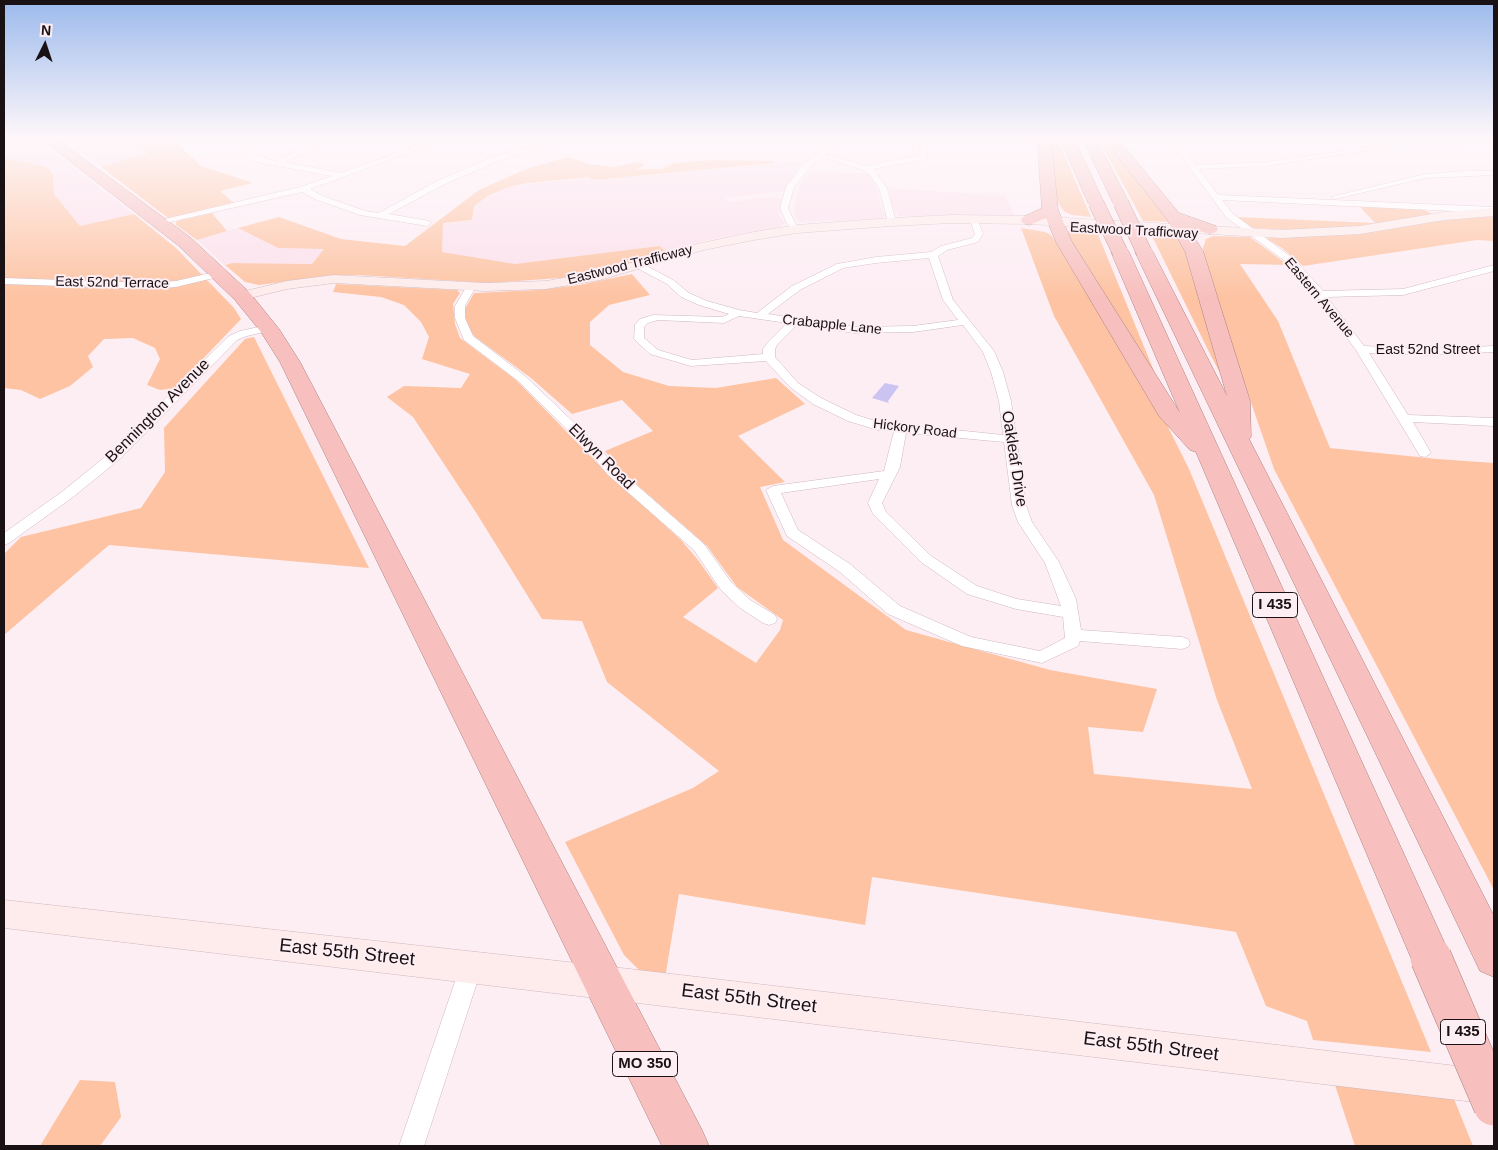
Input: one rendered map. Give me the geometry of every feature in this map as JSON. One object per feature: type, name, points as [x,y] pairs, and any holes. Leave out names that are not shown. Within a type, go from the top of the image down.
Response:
[{"type":"highway","points":[[118,192],[185,242],[242,296],[268,328],[290,362],[604,982]]},
{"type":"highway","points":[[1051,192],[1054,219],[1064,242],[1170,416],[1211,458]]},
{"type":"highway","name":"I 435","points":[[1091,192],[1096,203],[1132,252],[1239,444],[1494,957]]},
{"type":"highway","name":"I 435","points":[[1115,192],[1121,203],[1132,252],[1211,458],[1494,1105]]},
{"type":"highway","points":[[1157,192],[1191,231],[1239,401],[1239,444]]},
{"type":"highway","points":[[1029,220],[1054,219]]},
{"type":"highway","name":"MO 350","points":[[604,982],[686,1146]]},
{"type":"main road","name":"Eastwood Trafficway","points":[[928,220],[975,223],[1054,219],[1191,231],[1250,233],[1343,231],[1444,216],[1494,211]]},
{"type":"main road","name":"Eastwood Trafficway","points":[[242,296],[287,285],[334,280],[471,286],[546,285],[572,282],[640,266],[719,243],[797,229],[928,220],[1029,220]]},
{"type":"main road","name":"East 55th Street","points":[[4,914],[604,982],[1494,1088]]},
{"type":"street","points":[[160,223],[292,192]]},
{"type":"street","points":[[309,192],[341,206],[380,216],[426,223]]},
{"type":"street","points":[[380,216],[423,192]]},
{"type":"street","points":[[789,192],[785,200],[786,216],[790,224],[797,229]]},
{"type":"street","points":[[883,192],[892,222]]},
{"type":"street","name":"Eastern Avenue","points":[[1211,192],[1229,216],[1292,262],[1320,294],[1361,349],[1425,453]]},
{"type":"street","points":[[1329,202],[1336,196],[1355,192]]},
{"type":"street","points":[[1215,197],[1494,211]]},
{"type":"street","points":[[1422,207],[1444,216]]},
{"type":"street","points":[[758,317],[802,285],[840,266],[861,262],[933,255],[944,248],[975,240],[979,234],[975,223]]},
{"type":"street","name":"Oakleaf Drive","points":[[933,255],[948,300],[988,351],[997,372],[1005,401],[1015,485],[1022,514],[1025,522],[1052,562],[1068,599],[1074,635]]},
{"type":"street","points":[[640,266],[670,282],[685,295],[703,303],[738,313]]},
{"type":"street","points":[[1320,294],[1403,292],[1494,268]]},
{"type":"street","name":"East 52nd Terrace","points":[[4,280],[153,286],[176,284],[219,274]]},
{"type":"street","name":"Elwyn Road","points":[[471,286],[460,306],[460,318],[468,338],[522,378],[613,472],[699,547],[726,586],[745,604],[769,619]]},
{"type":"street","points":[[738,313],[724,320],[657,317],[644,321],[639,327],[639,339],[654,352],[691,363],[769,357],[769,349],[773,343],[794,322]]},
{"type":"street","name":"Crabapple Lane","points":[[738,313],[836,328],[874,331],[913,329],[964,322]]},
{"type":"street","name":"Bennington Avenue","points":[[4,540],[68,494],[116,455],[233,338],[244,333],[268,328]]},
{"type":"street","name":"East 52nd Street","points":[[1361,349],[1427,352],[1494,349]]},
{"type":"street","name":"Hickory Road","points":[[769,357],[774,365],[794,385],[817,401],[852,418],[878,426],[1009,439]]},
{"type":"street","points":[[1404,418],[1494,422]]},
{"type":"street","points":[[901,429],[893,467],[878,492],[875,503],[880,514],[926,559],[972,590],[1016,604],[1070,613]]},
{"type":"street","points":[[889,474],[773,490],[792,533],[845,568],[894,610],[968,642],[1042,657],[1072,642],[1074,635],[1182,643]]},
{"type":"street","points":[[4,525],[20,527]]},
{"type":"street","points":[[411,1146],[471,967]]},
{"type":"shaded area","points":[[4,192],[54,192],[80,226],[134,214],[176,248],[234,308],[241,319],[175,388],[160,390],[147,385],[160,359],[155,348],[133,338],[104,339],[88,356],[93,367],[70,386],[40,399],[21,390],[4,388]]},
{"type":"shaded area","points":[[54,192],[105,192],[134,214],[80,226]]},
{"type":"shaded area","points":[[133,192],[221,192],[235,204],[168,218]]},
{"type":"shaded area","points":[[477,192],[498,192],[489,195],[474,206],[472,220],[443,223],[442,252],[515,264],[659,246],[666,251],[628,264],[573,277],[490,283],[358,275],[329,276],[259,285],[245,282],[225,265],[232,263],[312,264],[324,249],[278,248],[238,228],[279,217],[341,239],[405,246]]},
{"type":"shaded area","points":[[498,192],[778,192],[725,198],[728,202],[770,197],[780,198],[782,200],[779,215],[785,223],[779,227],[708,240],[666,251],[659,246],[516,264],[441,252],[443,223],[472,220],[474,206],[489,195]]},
{"type":"shaded area","points":[[798,192],[878,192],[880,204],[886,216],[881,219],[800,222],[795,217],[795,203]]},
{"type":"shaded area","points":[[890,192],[942,192],[1005,196],[1016,218],[898,216],[892,205]]},
{"type":"shaded area","points":[[1055,192],[1080,192],[1091,217],[1072,215],[1065,212],[1060,206]]},
{"type":"shaded area","points":[[1127,192],[1149,192],[1174,222],[1143,221]]},
{"type":"shaded area","points":[[1359,206],[1422,209],[1433,214],[1360,228],[1296,230],[1251,228],[1236,217],[1375,223]]},
{"type":"shaded area","points":[[212,213],[227,231],[197,240],[176,225],[176,222],[180,220]]},
{"type":"shaded area","points":[[1494,215],[1494,241],[1477,240],[1303,266],[1282,248],[1267,239],[1271,237],[1378,231],[1437,221]]},
{"type":"shaded area","points":[[238,228],[278,248],[325,249],[312,264],[232,263],[225,265],[197,240]]},
{"type":"shaded area","points":[[1021,228],[1045,232],[1051,235],[1085,285],[1163,417],[1189,469],[1431,1052],[1313,1040],[1307,1021],[1266,1006],[1236,932],[872,877],[865,925],[679,894],[665,978],[642,973],[624,955],[565,842],[693,788],[719,771],[607,682],[582,621],[542,619],[477,514],[413,417],[387,397],[404,386],[461,388],[470,374],[422,359],[429,337],[421,322],[404,305],[381,297],[333,292],[336,284],[457,290],[460,293],[453,304],[455,324],[460,338],[516,380],[605,471],[681,540],[718,588],[683,617],[756,663],[780,630],[783,620],[737,587],[707,546],[619,469],[605,451],[653,431],[622,400],[572,414],[531,378],[475,337],[466,324],[465,309],[474,293],[538,290],[579,285],[632,274],[650,295],[609,305],[590,322],[590,345],[623,372],[669,386],[716,388],[776,378],[805,404],[738,436],[785,482],[760,487],[783,540],[906,630],[1050,670],[1157,689],[1143,732],[1088,727],[1094,774],[1252,789],[1217,700],[1154,495],[1054,316]]},
{"type":"shaded area","points":[[1061,231],[1097,232],[1161,388]]},
{"type":"shaded area","points":[[1151,234],[1182,236],[1227,386],[1212,358]]},
{"type":"shaded area","points":[[1213,236],[1250,237],[1288,265],[1240,264],[1278,321],[1330,448],[1494,463],[1494,890],[1274,469],[1205,261],[1203,248],[1206,239]]},
{"type":"shaded area","points":[[254,337],[369,568],[109,545],[4,635],[4,554],[21,537],[141,508],[165,472],[164,428],[245,339]]},
{"type":"shaded area","points":[[885,383],[899,386],[888,401],[889,403],[872,398]]},
{"type":"shaded area","points":[[80,1080],[115,1082],[121,1117],[100,1146],[40,1146]]},
{"type":"shaded area","points":[[1334,1082],[1454,1099],[1473,1146],[1355,1146]]}]
